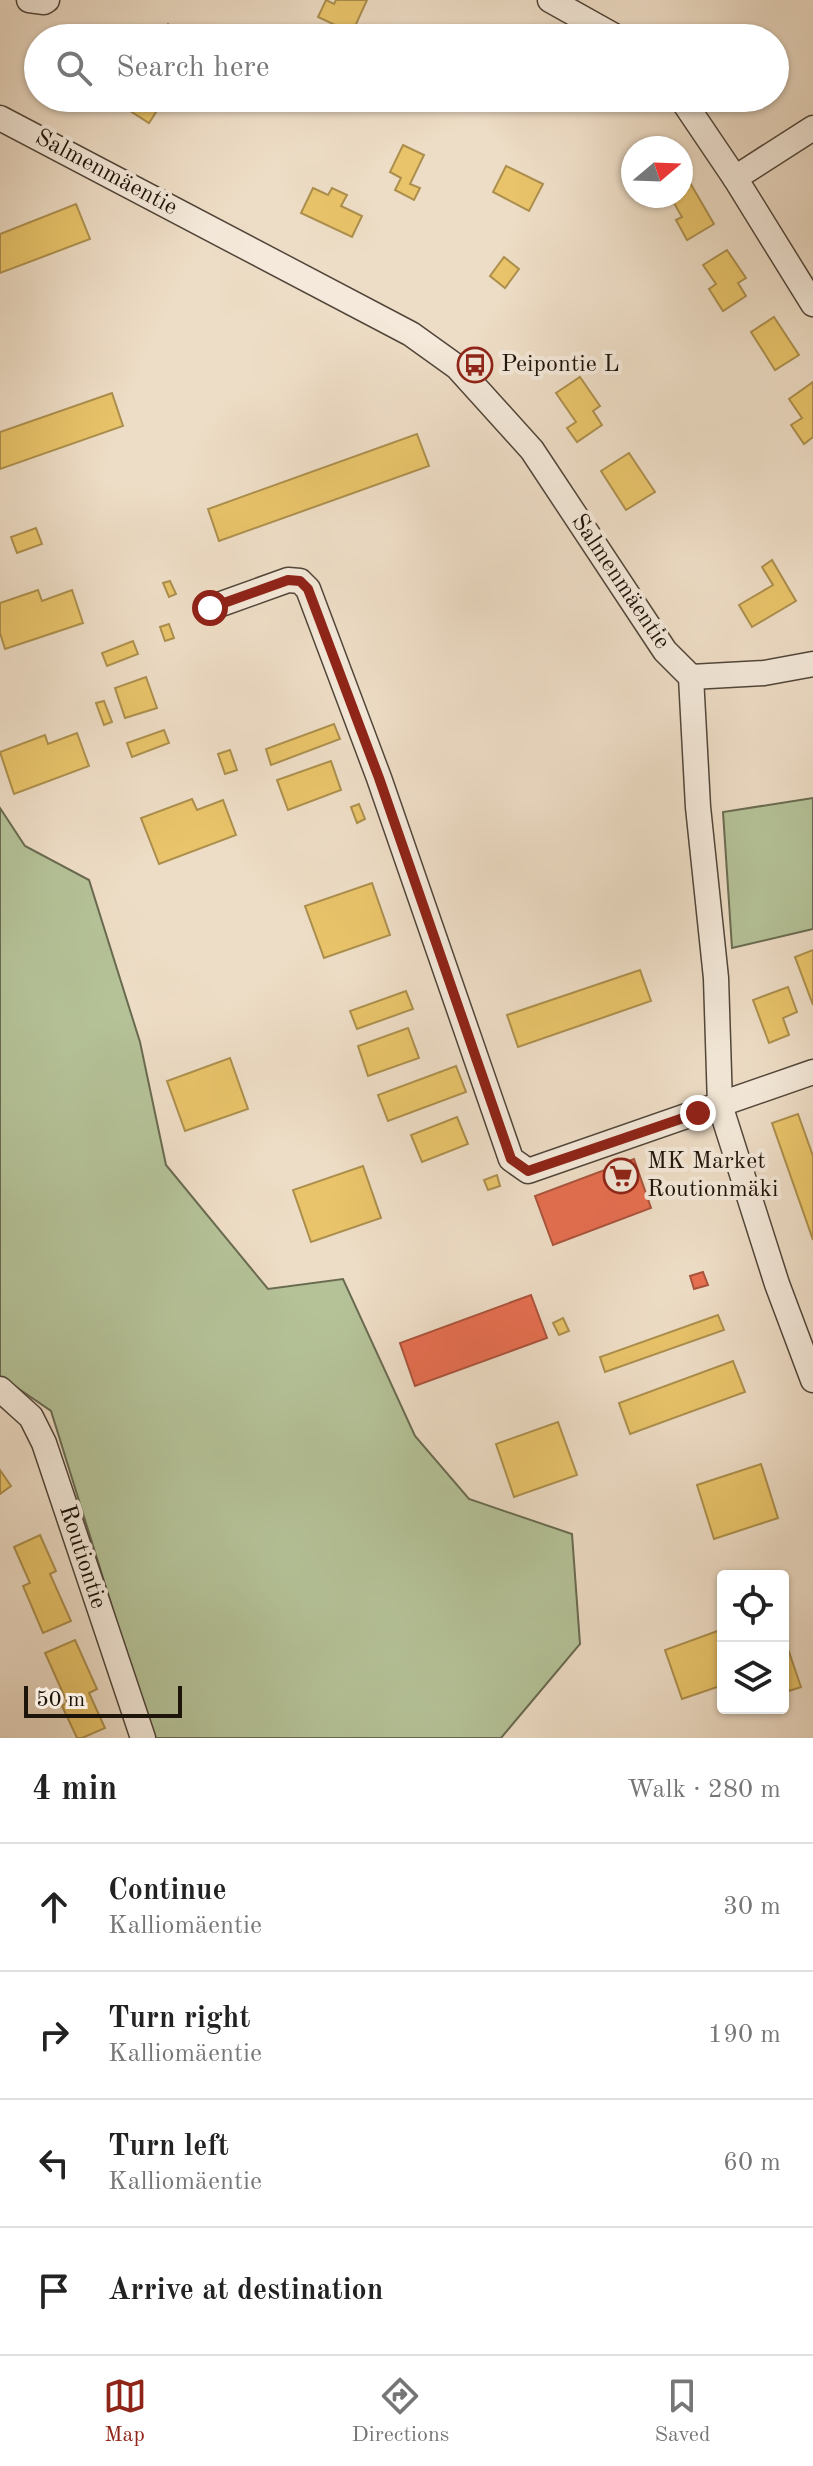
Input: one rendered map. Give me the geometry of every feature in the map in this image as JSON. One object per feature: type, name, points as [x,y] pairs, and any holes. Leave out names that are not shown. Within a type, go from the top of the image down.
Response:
[{"type":"street","points":[[29,0],[47,0]]},
{"type":"street","points":[[550,0],[593,24]]},
{"type":"street","points":[[690,112],[813,304]]},
{"type":"street","name":"Salmenmäentie","points":[[0,118],[411,334],[457,367],[532,450],[665,651],[691,677]]},
{"type":"street","points":[[735,178],[813,128]]},
{"type":"street","points":[[210,608],[288,580],[300,581],[308,589],[379,778],[511,1159],[528,1171],[813,1072]]},
{"type":"street","points":[[813,664],[764,673],[691,677],[698,807],[716,978],[720,1105],[777,1284],[813,1380]]},
{"type":"street","name":"Routiontie","points":[[0,1389],[31,1417],[44,1443],[143,1738]]},
{"type":"green space","points":[[813,798],[813,929],[732,948],[723,812]]},
{"type":"green space","points":[[0,808],[25,846],[89,880],[140,1042],[166,1165],[268,1289],[343,1279],[415,1436],[469,1499],[572,1534],[580,1644],[501,1738],[153,1738],[51,1411],[0,1376]]},
{"type":"building: Homes","points":[[326,0],[334,4],[336,0],[367,0],[356,24],[333,24],[318,17]]},
{"type":"building: Homes","points":[[132,112],[156,112],[149,123]]},
{"type":"building: Homes","points":[[403,145],[424,155],[410,184],[420,188],[414,200],[395,190],[401,178],[390,172]]},
{"type":"building: Homes","points":[[506,166],[543,184],[529,211],[493,192]]},
{"type":"building: Homes","points":[[313,188],[328,195],[332,188],[347,195],[341,206],[362,216],[352,237],[301,213]]},
{"type":"building: Homes","points":[[693,188],[714,224],[687,240],[676,220],[682,217],[677,208],[693,208]]},
{"type":"building: Homes","points":[[76,204],[90,239],[0,273],[0,234]]},
{"type":"building: Homes","points":[[727,250],[746,278],[738,283],[746,296],[723,311],[709,289],[716,284],[703,265]]},
{"type":"building: Homes","points":[[504,257],[519,269],[505,288],[490,276]]},
{"type":"building: Homes","points":[[774,317],[799,355],[775,370],[751,332]]},
{"type":"building: Homes","points":[[580,377],[600,406],[593,411],[602,425],[577,442],[567,428],[576,422],[556,393]]},
{"type":"building: Homes","points":[[813,382],[813,437],[804,444],[791,425],[802,418],[789,399]]},
{"type":"building: Homes","points":[[112,393],[123,426],[0,469],[0,432]]},
{"type":"building: Homes","points":[[417,434],[429,466],[219,541],[208,509]]},
{"type":"building: Homes","points":[[629,453],[655,492],[626,510],[601,471]]},
{"type":"building: Homes","points":[[36,528],[42,544],[17,553],[11,537]]},
{"type":"building: Homes","points":[[772,560],[796,601],[752,627],[739,605],[773,585],[762,567]]},
{"type":"building: Homes","points":[[170,581],[176,594],[169,597],[163,583]]},
{"type":"building: Homes","points":[[38,590],[42,601],[72,590],[83,623],[5,649],[0,633],[0,603]]},
{"type":"building: Homes","points":[[169,624],[174,638],[165,641],[160,627]]},
{"type":"building: Homes","points":[[133,641],[138,654],[107,666],[102,653]]},
{"type":"building: Homes","points":[[146,677],[157,708],[125,718],[115,688]]},
{"type":"building: Homes","points":[[104,701],[112,722],[104,725],[96,703]]},
{"type":"building: Homes","points":[[334,724],[340,739],[271,765],[266,749]]},
{"type":"building: Homes","points":[[164,730],[169,743],[132,757],[127,743]]},
{"type":"building: Homes","points":[[77,733],[89,766],[14,794],[0,752],[45,735],[48,744]]},
{"type":"building: Homes","points":[[230,750],[237,770],[225,774],[218,754]]},
{"type":"building: Homes","points":[[331,761],[341,790],[288,810],[277,780]]},
{"type":"building: Homes","points":[[192,799],[197,810],[223,800],[236,835],[159,864],[141,818]]},
{"type":"building: Homes","points":[[359,804],[365,819],[357,823],[351,807]]},
{"type":"building: Homes","points":[[372,883],[390,935],[324,958],[305,906]]},
{"type":"building: Homes","points":[[813,950],[813,1005],[795,957]]},
{"type":"building: Homes","points":[[640,970],[651,1001],[518,1047],[507,1015]]},
{"type":"building: Homes","points":[[788,987],[797,1012],[783,1018],[789,1035],[769,1043],[753,1000]]},
{"type":"building: Homes","points":[[406,991],[413,1009],[357,1029],[350,1011]]},
{"type":"building: Homes","points":[[408,1028],[419,1058],[368,1076],[358,1046]]},
{"type":"building: Homes","points":[[230,1058],[248,1109],[185,1131],[167,1081]]},
{"type":"building: Homes","points":[[456,1066],[466,1092],[388,1121],[378,1095]]},
{"type":"building: Homes","points":[[798,1114],[813,1156],[813,1240],[772,1123]]},
{"type":"building: Homes","points":[[457,1117],[468,1144],[422,1162],[411,1135]]},
{"type":"building: Homes","points":[[363,1166],[381,1218],[311,1242],[293,1190]]},
{"type":"building: Homes","points":[[497,1175],[500,1186],[488,1190],[484,1180]]},
{"type":"building: Homes","points":[[718,1315],[724,1330],[605,1372],[600,1357]]},
{"type":"building: Homes","points":[[563,1318],[569,1331],[559,1335],[553,1323]]},
{"type":"building: Homes","points":[[733,1361],[745,1392],[630,1434],[619,1403]]},
{"type":"building: Homes","points":[[558,1422],[577,1475],[514,1497],[496,1444]]},
{"type":"building: Homes","points":[[761,1464],[778,1518],[714,1539],[697,1485]]},
{"type":"building: Homes","points":[[0,1470],[11,1486],[0,1494]]},
{"type":"building: Homes","points":[[40,1535],[56,1571],[50,1574],[71,1621],[43,1633],[23,1586],[30,1583],[14,1547]]},
{"type":"building: Homes","points":[[717,1631],[717,1687],[682,1699],[665,1650]]},
{"type":"building: Homes","points":[[75,1640],[97,1689],[89,1693],[105,1728],[82,1738],[77,1738],[62,1706],[67,1702],[45,1653]]},
{"type":"building: Homes","points":[[789,1652],[801,1687],[789,1691]]},
{"type":"building: Shops","points":[[634,1159],[651,1208],[553,1245],[535,1196]]},
{"type":"building: Shops","points":[[703,1272],[708,1285],[694,1289],[690,1276]]},
{"type":"building: Shops","points":[[531,1295],[547,1338],[415,1386],[400,1343]]},
{"type":"place","name":"Peipontie L","points":[[475,365]]},
{"type":"place","name":"MK Market Routionmäki","points":[[621,1176]]},
{"type":"route","points":[[210,608],[288,580],[300,581],[308,589],[379,778],[511,1159],[528,1171],[698,1113]]}]
